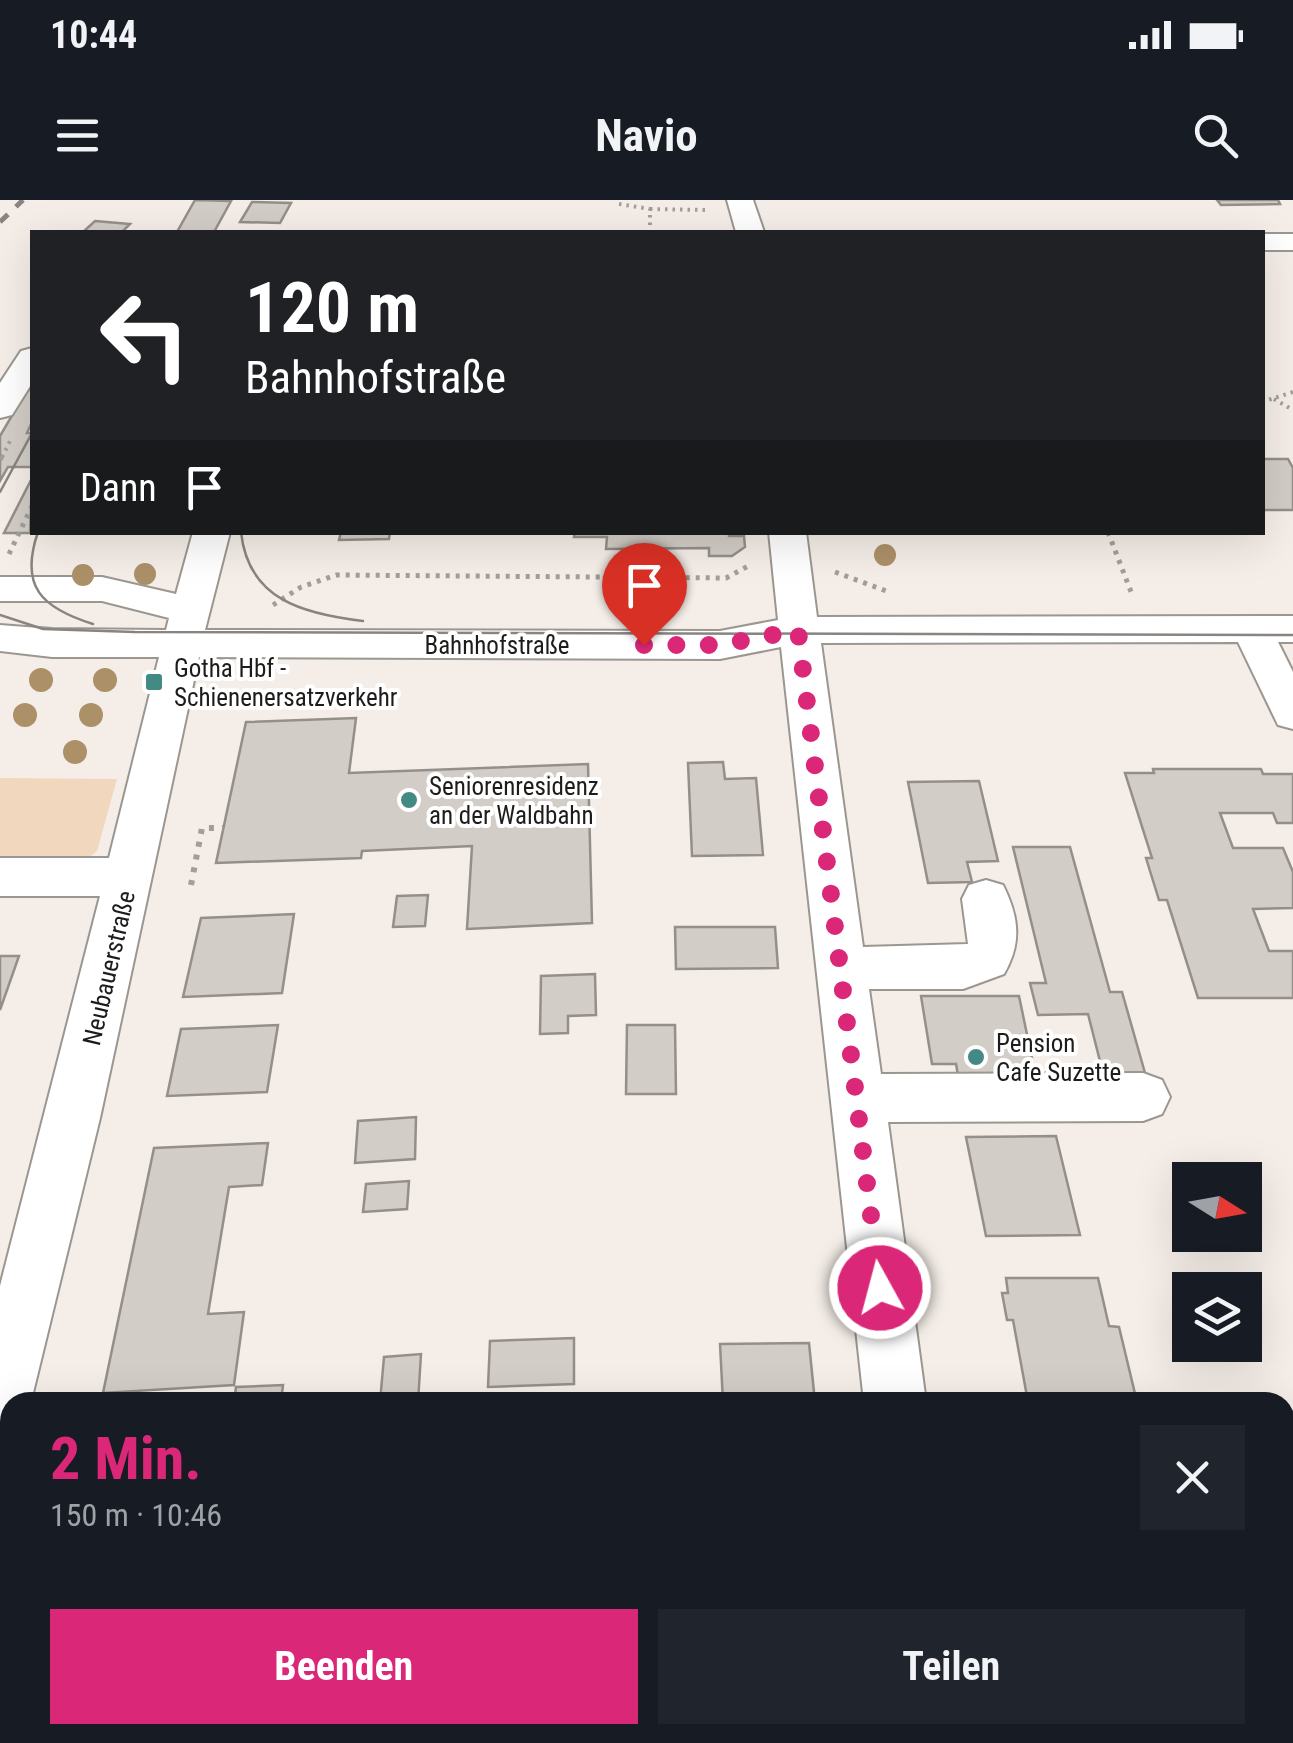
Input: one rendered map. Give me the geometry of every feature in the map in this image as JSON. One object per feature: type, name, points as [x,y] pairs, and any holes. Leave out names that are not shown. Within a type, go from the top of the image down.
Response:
[{"type":"street","points":[[1265,242],[1293,242]]},
{"type":"street","points":[[0,408],[30,361]]},
{"type":"street","name":"Neubauerstraße","points":[[2,1392],[130,878],[182,618],[211,535]]},
{"type":"street","points":[[788,548],[894,1392]]},
{"type":"street","points":[[4,572],[102,590],[182,618]]},
{"type":"street","name":"Bahnhofstraße","points":[[0,638],[52,643],[182,618],[720,645],[798,630],[1293,629]]},
{"type":"street","points":[[1251,629],[1293,714]]},
{"type":"street","points":[[0,877],[130,878]]},
{"type":"street","points":[[839,968],[963,968],[986,959],[994,946],[986,898]]},
{"type":"street","points":[[855,1098],[1143,1097]]},
{"type":"path","points":[[619,204],[744,213]]},
{"type":"path","points":[[650,208],[650,230]]},
{"type":"path","points":[[1265,401],[1293,392]]},
{"type":"path","points":[[1272,398],[1293,410]]},
{"type":"path","points":[[4,572],[30,511]]},
{"type":"path","points":[[1109,535],[1137,608]]},
{"type":"path","points":[[182,618],[265,610],[302,586],[336,575],[726,578],[788,548]]},
{"type":"path","points":[[192,885],[202,828],[223,828]]},
{"type":"shaded area","points":[[0,778],[117,779],[97,851],[82,863],[0,865]]},
{"type":"building","points":[[195,200],[231,201],[215,230],[178,230]]},
{"type":"building","points":[[1217,200],[1278,200],[1280,204],[1221,205]]},
{"type":"building","points":[[252,202],[291,203],[280,223],[240,222]]},
{"type":"building","points":[[95,221],[130,224],[124,230],[85,230]]},
{"type":"building","points":[[30,390],[30,467],[8,467],[0,481],[0,436]]},
{"type":"building","points":[[1265,459],[1288,459],[1293,468],[1293,510],[1265,510]]},
{"type":"building","points":[[30,482],[30,533],[4,533]]},
{"type":"building","points":[[340,535],[390,535],[389,539],[339,540]]},
{"type":"building","points":[[729,535],[744,536],[745,547],[732,556],[709,556],[709,548],[606,549],[607,537],[574,537]]},
{"type":"building","name":"Seniorenresidenz an der Waldbahn","points":[[356,718],[349,773],[588,764],[592,923],[467,929],[472,846],[362,851],[361,858],[216,863],[246,722]]},
{"type":"building","points":[[723,762],[725,779],[756,778],[763,855],[692,856],[688,763]]},
{"type":"building","points":[[1153,769],[1261,769],[1263,774],[1293,774],[1293,823],[1277,823],[1273,813],[1220,813],[1233,848],[1283,848],[1293,872],[1293,908],[1253,909],[1269,951],[1293,951],[1293,998],[1198,998],[1167,900],[1159,900],[1146,858],[1152,858],[1125,773],[1154,773]]},
{"type":"building","points":[[979,781],[998,861],[967,862],[972,882],[928,883],[908,782]]},
{"type":"building","points":[[1013,847],[1070,847],[1110,992],[1122,992],[1145,1073],[1103,1073],[1088,1014],[1038,1015],[1030,983],[1046,983]]},
{"type":"building","points":[[428,895],[425,926],[393,927],[397,896]]},
{"type":"building","points":[[294,914],[282,993],[183,997],[201,918]]},
{"type":"building","points":[[675,927],[775,927],[778,968],[676,969]]},
{"type":"building","points":[[0,956],[19,956],[0,1010]]},
{"type":"building","points":[[595,974],[596,1015],[568,1016],[568,1033],[540,1034],[541,976]]},
{"type":"building","points":[[921,996],[1019,996],[1039,1092],[961,1092],[956,1064],[932,1064]]},
{"type":"building","points":[[278,1025],[267,1092],[167,1096],[181,1029]]},
{"type":"building","points":[[627,1025],[675,1025],[676,1094],[626,1094]]},
{"type":"building","points":[[416,1117],[415,1159],[355,1163],[358,1121]]},
{"type":"building","points":[[1056,1136],[1080,1235],[986,1236],[966,1137]]},
{"type":"building","points":[[268,1143],[262,1185],[229,1187],[208,1314],[244,1312],[234,1385],[103,1392],[154,1148]]},
{"type":"building","points":[[409,1181],[407,1209],[363,1212],[366,1184]]},
{"type":"building","points":[[1006,1278],[1098,1278],[1109,1326],[1119,1327],[1135,1392],[1026,1392],[1013,1320],[1007,1320],[1002,1293],[1008,1293]]},
{"type":"building","points":[[574,1338],[574,1384],[488,1387],[490,1341]]},
{"type":"building","points":[[809,1343],[814,1392],[722,1392],[720,1344]]},
{"type":"building","points":[[421,1354],[419,1392],[381,1392],[384,1357]]},
{"type":"building","points":[[283,1385],[282,1392],[235,1392],[236,1387]]},
{"type":"tram line","points":[[0,492],[30,437]]},
{"type":"tram line","points":[[37,535],[31,567],[39,593],[60,611],[93,624]]},
{"type":"tram line","points":[[242,535],[255,574],[282,599],[320,614],[363,621]]},
{"type":"tram line","points":[[0,615],[43,629],[135,632],[1293,635]]},
{"type":"railway","points":[[0,222],[23,200]]},
{"type":"place","name":"Gotha Hbf - Schienenersatzverkehr","points":[[154,682]]},
{"type":"place","name":"Seniorenresidenz an der Waldbahn","points":[[409,800]]},
{"type":"place","name":"Pension Cafe Suzette","points":[[976,1057]]},
{"type":"route","points":[[644,645],[720,645],[798,630],[880,1288]]}]
